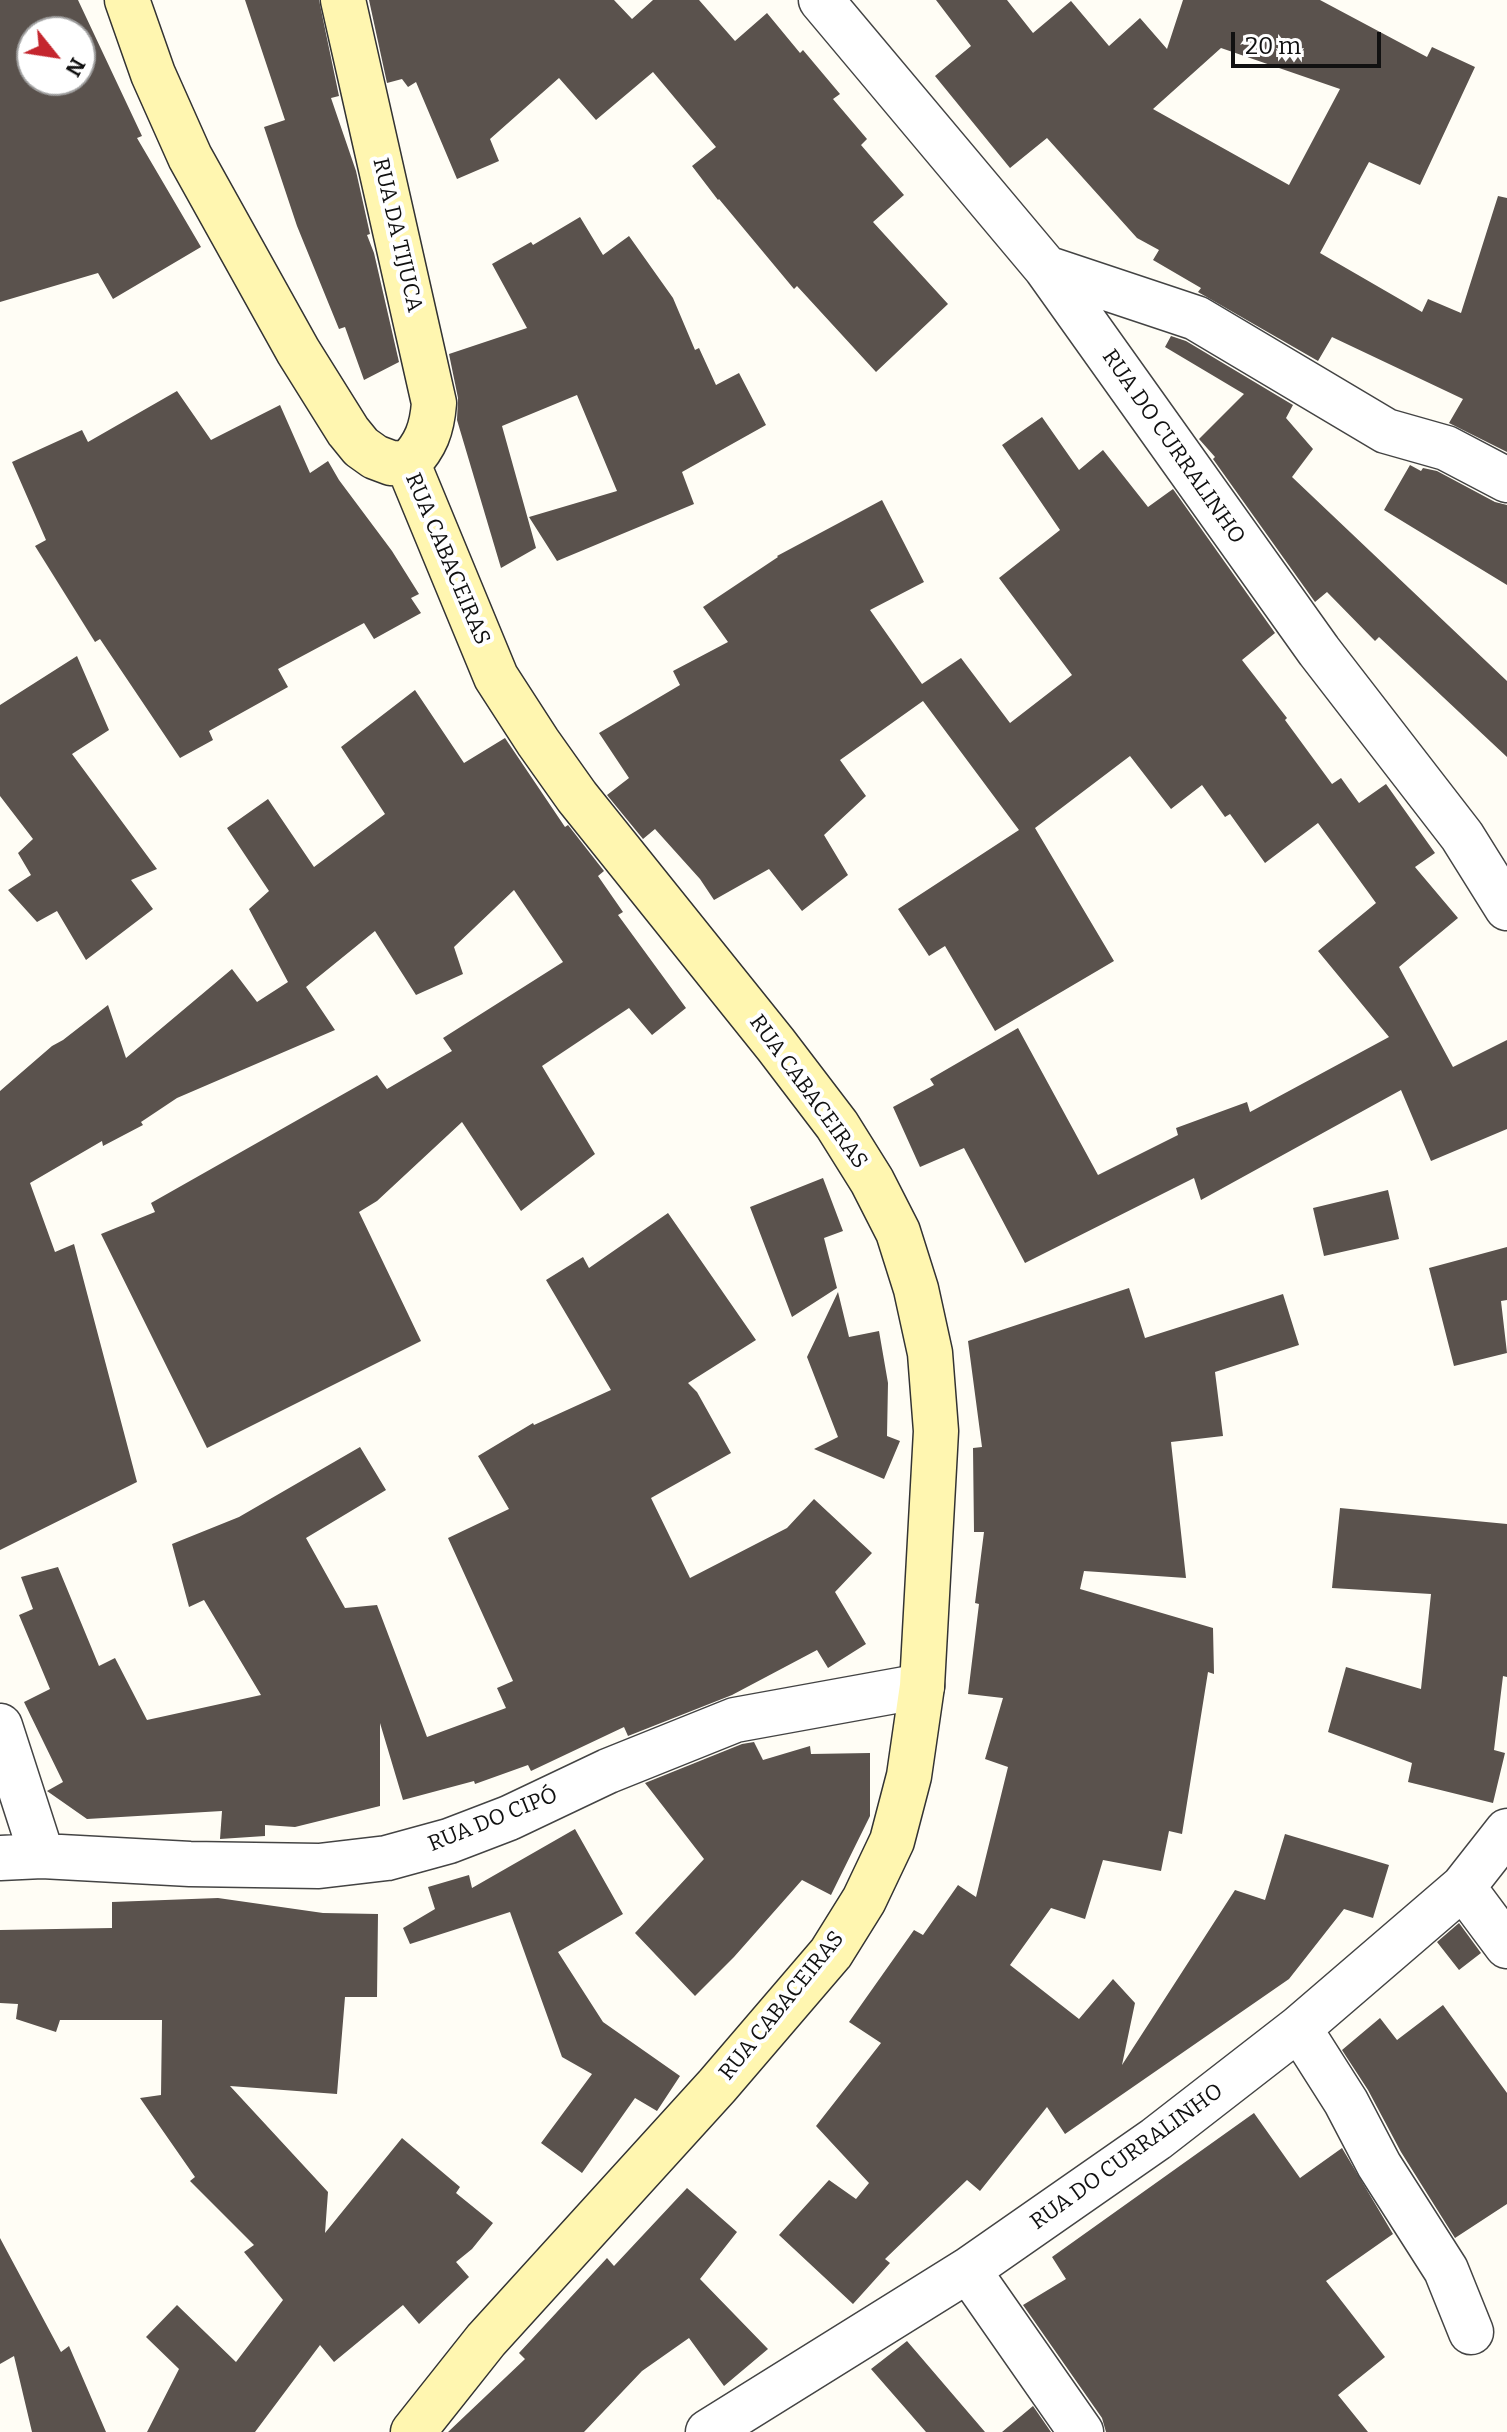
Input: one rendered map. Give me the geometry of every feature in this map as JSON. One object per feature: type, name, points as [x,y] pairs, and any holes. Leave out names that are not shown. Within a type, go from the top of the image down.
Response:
[{"type":"main road","name":"RUA CABACEIRAS","points":[[127,0],[153,74],[190,157],[298,351],[361,447],[391,463],[408,464],[496,677],[577,797],[776,1045],[837,1125],[872,1181],[898,1232],[916,1289],[930,1353],[936,1431],[922,1686],[909,1776],[892,1841],[864,1900],[831,1953],[717,2086],[486,2340],[413,2432]]},
{"type":"main road","name":"RUA DA TIJUCA","points":[[343,0],[434,403],[429,437],[408,464]]},
{"type":"street","name":"RUA DO CURRALINHO","points":[[821,0],[1046,268],[1319,651],[1462,836],[1507,908]]},
{"type":"street","points":[[1046,268],[1196,318],[1386,431],[1446,448],[1507,480]]},
{"type":"street","name":"RUA DO CIPÓ","points":[[21,1857],[319,1866],[387,1858],[449,1841],[509,1818],[608,1771],[735,1720],[922,1686]]},
{"type":"street","points":[[0,1726],[21,1857]]},
{"type":"street","name":"RUA DO CURRALINHO","points":[[708,2432],[968,2270],[1156,2139],[1299,2028],[1463,1887],[1507,1831]]},
{"type":"street","points":[[1463,1887],[1507,1946]]},
{"type":"street","points":[[1299,2028],[1346,2102],[1379,2165],[1446,2270],[1471,2332]]},
{"type":"street","points":[[968,2270],[1081,2432]]},
{"type":"building","points":[[0,0],[78,0],[86,16],[16,16],[16,96],[96,96],[96,38],[142,136],[137,138],[201,247],[113,299],[98,273],[0,302]]},
{"type":"building","points":[[245,0],[319,0],[339,96],[331,98],[356,171],[370,234],[367,235],[399,362],[364,380],[345,327],[339,329],[297,226],[264,127],[285,120]]},
{"type":"building","points":[[369,0],[614,0],[632,19],[653,0],[699,0],[735,41],[767,13],[840,94],[833,99],[867,139],[861,145],[904,195],[873,222],[948,304],[876,372],[797,286],[794,289],[692,166],[716,147],[653,72],[596,120],[559,78],[490,139],[499,161],[457,179],[416,82],[408,87],[402,79],[387,83]]},
{"type":"building","points":[[936,0],[1007,0],[1033,33],[1071,1],[1109,46],[1140,18],[1167,49],[1183,0],[1320,0],[1427,57],[1432,47],[1475,67],[1420,185],[1369,162],[1320,253],[1422,312],[1428,299],[1461,313],[1498,196],[1507,198],[1507,452],[1449,423],[1463,399],[1332,337],[1318,361],[1198,292],[1201,288],[1153,260],[1159,250],[1137,238],[1047,138],[1010,168],[935,76],[971,46]],"holes":[[[1221,48],[1340,89],[1289,185],[1153,109]]]},
{"type":"building","points":[[580,217],[603,255],[629,236],[673,298],[695,350],[699,348],[716,385],[739,373],[766,425],[682,472],[694,504],[557,561],[529,517],[617,491],[577,395],[502,426],[536,548],[501,568],[457,420],[458,398],[449,354],[527,328],[492,264],[531,242],[533,245]]},
{"type":"building","points":[[1171,336],[1186,341],[1293,405],[1286,418],[1313,449],[1292,477],[1507,681],[1507,757],[1379,637],[1375,641],[1327,592],[1315,602],[1213,459],[1215,457],[1199,439],[1244,394],[1165,347]]},
{"type":"building","points":[[177,391],[211,440],[280,405],[310,473],[328,461],[419,594],[411,598],[421,613],[374,639],[364,623],[278,669],[288,687],[209,731],[213,740],[180,758],[100,639],[95,642],[35,546],[46,540],[12,462],[82,430],[88,442]]},
{"type":"building","points":[[1042,417],[1079,470],[1103,450],[1148,507],[1173,489],[1275,633],[1242,660],[1287,718],[1285,720],[1332,784],[1341,778],[1359,803],[1386,784],[1435,853],[1415,867],[1458,918],[1399,967],[1453,1067],[1507,1040],[1507,1129],[1431,1161],[1401,1090],[1201,1200],[1194,1178],[1025,1263],[964,1148],[920,1167],[893,1107],[934,1085],[930,1079],[1018,1028],[1098,1175],[1178,1135],[1176,1128],[1247,1102],[1250,1112],[1389,1037],[1318,951],[1376,903],[1318,823],[1265,863],[1230,814],[1225,817],[1202,785],[1171,809],[1130,756],[1035,828],[1114,961],[995,1031],[945,946],[929,956],[898,909],[1019,830],[923,701],[840,760],[866,796],[824,835],[848,875],[802,911],[769,869],[714,900],[700,879],[655,829],[643,839],[607,795],[629,778],[599,733],[680,685],[673,671],[728,642],[703,607],[777,556],[882,500],[924,582],[870,610],[922,684],[961,658],[1010,723],[1072,675],[999,578],[1060,530],[1002,445]]},
{"type":"building","points":[[1410,465],[1421,471],[1423,468],[1437,471],[1495,502],[1507,505],[1507,585],[1384,510]]},
{"type":"building","points":[[77,656],[109,730],[72,754],[157,869],[131,880],[153,909],[86,960],[57,911],[37,922],[8,890],[31,875],[18,853],[33,839],[0,796],[0,705]]},
{"type":"building","points":[[415,690],[464,763],[505,738],[565,827],[568,825],[604,871],[598,876],[623,912],[618,915],[686,1008],[652,1035],[629,1008],[542,1066],[595,1154],[521,1211],[462,1122],[377,1201],[359,1212],[421,1341],[207,1448],[101,1234],[155,1212],[151,1203],[377,1075],[387,1089],[452,1051],[443,1038],[563,962],[514,890],[454,947],[463,974],[416,995],[375,931],[306,987],[335,1030],[177,1098],[141,1122],[143,1125],[103,1146],[102,1141],[30,1183],[55,1252],[74,1244],[137,1482],[0,1550],[0,1091],[52,1046],[108,1005],[126,1058],[232,969],[257,1002],[288,982],[249,909],[269,891],[227,828],[268,799],[314,867],[385,814],[341,747]]},
{"type":"building","points":[[823,1178],[843,1231],[824,1238],[837,1288],[792,1317],[750,1207]]},
{"type":"building","points":[[1388,1190],[1399,1239],[1324,1256],[1313,1208]]},
{"type":"building","points":[[668,1213],[756,1340],[688,1383],[697,1392],[731,1453],[651,1498],[690,1578],[787,1528],[814,1499],[872,1553],[835,1592],[866,1644],[828,1668],[817,1650],[732,1695],[628,1736],[624,1727],[531,1771],[528,1765],[475,1784],[474,1781],[403,1800],[380,1723],[380,1806],[295,1827],[265,1825],[265,1836],[220,1839],[222,1811],[87,1819],[47,1791],[63,1782],[24,1702],[50,1689],[19,1615],[33,1609],[21,1577],[58,1567],[99,1666],[115,1658],[147,1720],[261,1695],[204,1600],[189,1607],[172,1544],[239,1517],[360,1447],[386,1490],[306,1538],[345,1608],[377,1605],[427,1737],[506,1708],[497,1688],[513,1681],[448,1538],[509,1509],[478,1456],[533,1423],[611,1390],[546,1280],[583,1257],[589,1268]]},
{"type":"building","points":[[1507,1247],[1507,1300],[1501,1301],[1507,1353],[1454,1366],[1429,1268]]},
{"type":"building","points":[[1129,1288],[1145,1338],[1283,1294],[1299,1345],[1215,1372],[1223,1436],[1171,1442],[1186,1578],[1084,1571],[1080,1589],[1213,1628],[1214,1674],[1208,1672],[1182,1834],[1169,1831],[1161,1871],[1103,1860],[1085,1919],[1051,1908],[1010,1965],[1079,2019],[1113,1979],[1135,2003],[1122,2065],[1235,1890],[1265,1900],[1285,1834],[1389,1865],[1373,1918],[1344,1909],[1289,1979],[1065,2134],[1047,2107],[980,2191],[967,2180],[885,2259],[890,2263],[853,2304],[779,2235],[829,2180],[856,2199],[869,2183],[816,2126],[881,2043],[849,2022],[914,1930],[923,1935],[958,1885],[976,1897],[1008,1767],[985,1759],[1003,1698],[968,1694],[984,1532],[974,1532],[973,1448],[982,1447],[968,1341]]},
{"type":"building","points":[[838,1292],[849,1337],[879,1331],[888,1383],[887,1436],[900,1441],[884,1479],[814,1449],[838,1437],[807,1357]]},
{"type":"building","points":[[1340,1508],[1507,1524],[1507,1677],[1503,1676],[1494,1750],[1505,1753],[1493,1803],[1408,1782],[1412,1763],[1328,1732],[1346,1667],[1421,1689],[1431,1594],[1332,1588]]},
{"type":"building","points":[[754,1742],[763,1760],[810,1746],[811,1754],[870,1753],[870,1816],[831,1895],[802,1880],[695,1996],[635,1933],[704,1859],[645,1783]]},
{"type":"building","points":[[575,1829],[623,1914],[558,1952],[603,2022],[680,2076],[657,2111],[635,2098],[582,2173],[541,2143],[592,2074],[562,2057],[510,1912],[410,1944],[403,1928],[435,1909],[428,1887],[469,1875],[472,1888]]},
{"type":"building","points":[[218,1898],[323,1913],[378,1914],[377,1997],[345,1997],[337,2094],[230,2086],[328,2192],[325,2233],[402,2138],[460,2187],[456,2193],[493,2223],[472,2249],[456,2262],[469,2277],[419,2324],[403,2305],[334,2362],[320,2345],[255,2432],[147,2432],[179,2369],[146,2337],[177,2305],[236,2362],[283,2300],[244,2252],[254,2245],[190,2181],[195,2177],[140,2098],[161,2095],[162,2020],[60,2020],[56,2032],[16,2019],[18,2004],[0,2003],[0,1930],[112,1928],[112,1902]]},
{"type":"building","points":[[1459,1923],[1481,1953],[1459,1970],[1437,1942]]},
{"type":"building","points":[[1443,2005],[1507,2093],[1507,2204],[1455,2238],[1342,2050],[1380,2018],[1397,2040]]},
{"type":"building","points":[[1254,2113],[1300,2178],[1342,2148],[1393,2234],[1326,2281],[1385,2357],[1338,2395],[1368,2432],[1106,2432],[1102,2418],[1023,2305],[1066,2279],[1052,2257]]},
{"type":"building","points":[[687,2188],[737,2232],[700,2279],[768,2349],[724,2386],[689,2338],[642,2371],[584,2432],[448,2432],[525,2359],[519,2353],[607,2258],[614,2266]]},
{"type":"building","points":[[0,2238],[61,2352],[69,2346],[106,2432],[32,2432],[14,2356],[0,2364]]},
{"type":"building","points":[[907,2341],[985,2432],[926,2432],[871,2369]]},
{"type":"building","points":[[1033,2406],[1051,2432],[1002,2432]]}]
